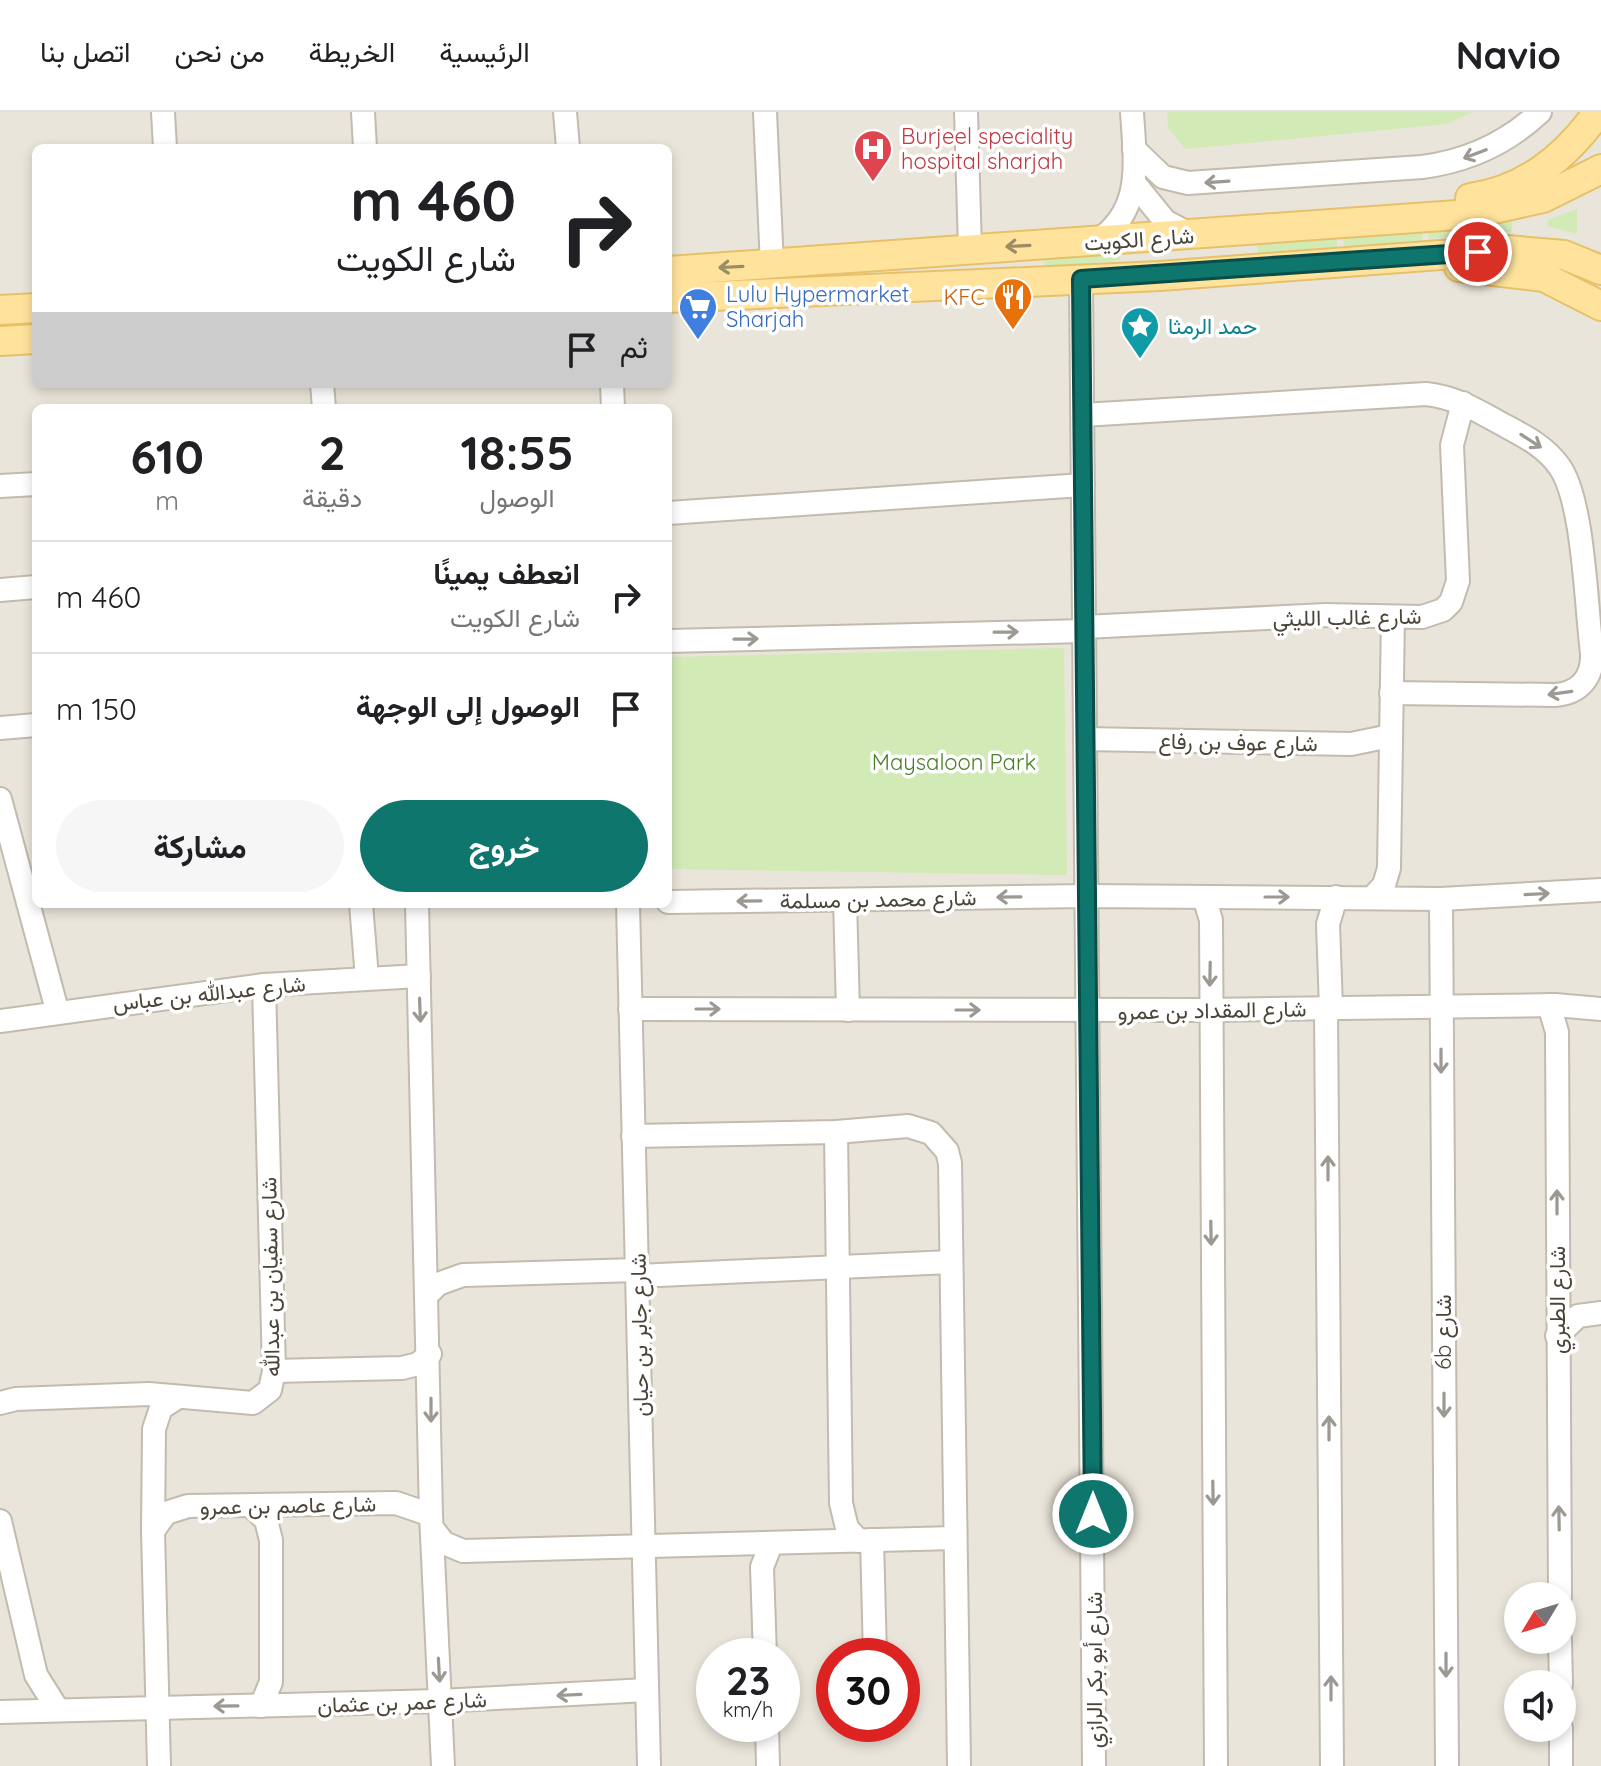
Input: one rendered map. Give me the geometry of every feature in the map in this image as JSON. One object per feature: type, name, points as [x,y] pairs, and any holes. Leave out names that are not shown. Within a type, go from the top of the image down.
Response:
[{"type":"main road","points":[[1413,219],[1432,208],[1496,193],[1527,179],[1571,146],[1598,112]]},
{"type":"main road","name":"شارع الكويت","points":[[672,271],[1413,219],[1521,206],[1564,190],[1601,169]]},
{"type":"main road","points":[[1160,276],[1184,263],[1225,254],[1232,244],[1230,233]]},
{"type":"main road","name":"شارع الكويت","points":[[672,298],[1160,276],[1526,249],[1564,255],[1601,270]]},
{"type":"main road","points":[[1419,256],[1460,267],[1544,277],[1601,306]]},
{"type":"main road","points":[[0,310],[32,308]]},
{"type":"main road","points":[[0,341],[32,339]]},
{"type":"street","points":[[163,112],[165,144]]},
{"type":"street","points":[[363,112],[365,144]]},
{"type":"street","points":[[565,112],[568,144]]},
{"type":"street","points":[[765,112],[772,265]]},
{"type":"street","points":[[966,112],[970,249]]},
{"type":"street","points":[[1096,242],[1118,224],[1132,199],[1135,184],[1132,112]]},
{"type":"street","points":[[1134,149],[1163,177],[1188,183],[1422,167],[1458,161],[1486,150],[1540,112]]},
{"type":"street","points":[[1135,184],[1165,221],[1193,236]]},
{"type":"street","name":"شارع أبو بكر الرازي","points":[[1081,279],[1090,1011],[1094,1766]]},
{"type":"street","points":[[1083,415],[1426,394],[1463,403],[1537,443],[1560,468],[1568,483],[1593,664],[1584,683],[1566,694],[1391,693]]},
{"type":"street","name":"شارع غالب الليثي","points":[[672,641],[1084,629],[1325,615],[1433,616],[1451,602],[1456,593],[1452,445],[1463,403]]},
{"type":"street","points":[[0,486],[32,484]]},
{"type":"street","points":[[672,513],[1083,485]]},
{"type":"street","points":[[0,590],[32,587]]},
{"type":"street","points":[[1372,898],[1384,885],[1389,868],[1393,617]]},
{"type":"street","points":[[0,728],[32,725]]},
{"type":"street","name":"شارع عوف بن رفاع","points":[[1085,739],[1351,744],[1390,736]]},
{"type":"street","points":[[0,799],[57,1010]]},
{"type":"street","points":[[13,851],[32,862]]},
{"type":"street","name":"شارع محمد بن مسلمة","points":[[672,902],[1087,896],[1441,899],[1601,890]]},
{"type":"street","points":[[1204,897],[1211,920],[1209,1010],[1216,1766]]},
{"type":"street","points":[[1332,1766],[1328,924],[1336,897]]},
{"type":"street","name":"6b شارع","points":[[1441,899],[1444,976],[1441,1005],[1447,1766]]},
{"type":"street","points":[[845,900],[848,1010]]},
{"type":"street","points":[[361,908],[367,978]]},
{"type":"street","points":[[417,908],[429,1293],[431,1521],[443,1766]]},
{"type":"street","name":"شارع جابر بن حيان","points":[[628,908],[649,1766]]},
{"type":"street","name":"شارع عبدالله بن عباس","points":[[0,1021],[57,1010],[264,985],[419,976]]},
{"type":"street","name":"شارع سفيان بن عبدالله","points":[[0,1403],[121,1395],[253,1403],[270,1390],[274,1371],[264,985]]},
{"type":"street","name":"شارع المقداد بن عمرو","points":[[630,1009],[1090,1011],[1441,1005],[1549,1005],[1601,1009]]},
{"type":"street","name":"شارع الطبري","points":[[1549,1005],[1557,1032],[1560,1582]]},
{"type":"street","points":[[633,1136],[836,1132],[908,1126],[931,1133],[940,1141],[950,1163],[959,1766]]},
{"type":"street","points":[[836,1132],[841,1503],[847,1528],[865,1541],[873,1638]]},
{"type":"street","points":[[429,1293],[438,1284],[463,1275],[637,1273],[951,1262]]},
{"type":"street","points":[[1557,1336],[1578,1316],[1601,1313]]},
{"type":"street","points":[[274,1371],[402,1368],[418,1364],[430,1354]]},
{"type":"street","points":[[159,1766],[153,1531],[155,1418],[168,1401],[178,1397]]},
{"type":"street","name":"شارع عاصم بن عمرو","points":[[153,1531],[158,1521],[176,1508],[396,1503],[431,1521],[444,1543],[463,1551],[955,1538]]},
{"type":"street","points":[[251,1506],[266,1520],[271,1540],[272,1672],[269,1690],[261,1706]]},
{"type":"street","points":[[0,1521],[36,1675],[58,1710]]},
{"type":"street","points":[[764,1638],[762,1567],[771,1544]]},
{"type":"street","name":"شارع عمر بن عثمان","points":[[0,1712],[440,1701],[647,1690]]},
{"type":"street","points":[[767,1742],[768,1766]]},
{"type":"street","points":[[1561,1742],[1561,1766]]},
{"type":"shaded area","points":[[0,112],[1601,112],[1601,1766],[0,1766]]},
{"type":"green space","points":[[1167,112],[1473,112],[1447,124],[1185,149],[1168,128]]},
{"type":"green space","points":[[1577,209],[1577,234],[1547,226],[1548,220]]},
{"type":"green space","points":[[1512,221],[1512,231],[1429,239],[1428,228]]},
{"type":"green space","points":[[1422,230],[1423,240],[1344,247],[1343,236]]},
{"type":"green space","points":[[1337,237],[1337,247],[1258,253],[1257,243]]},
{"type":"green space","points":[[1120,252],[1120,260],[1045,267],[1044,256]]},
{"type":"green space","name":"Maysaloon Park","points":[[1064,648],[1067,875],[672,869],[672,657]]},
{"type":"place","name":"Burjeel speciality hospital sharjah","points":[[873,183]]},
{"type":"place","name":"KFC","points":[[1013,331]]},
{"type":"place","name":"Lulu Hypermarket Sharjah","points":[[698,341]]},
{"type":"place","name":"حمد الرمثا","points":[[1140,360]]},
{"type":"route","points":[[1093,1514],[1081,279],[1478,252]]}]
